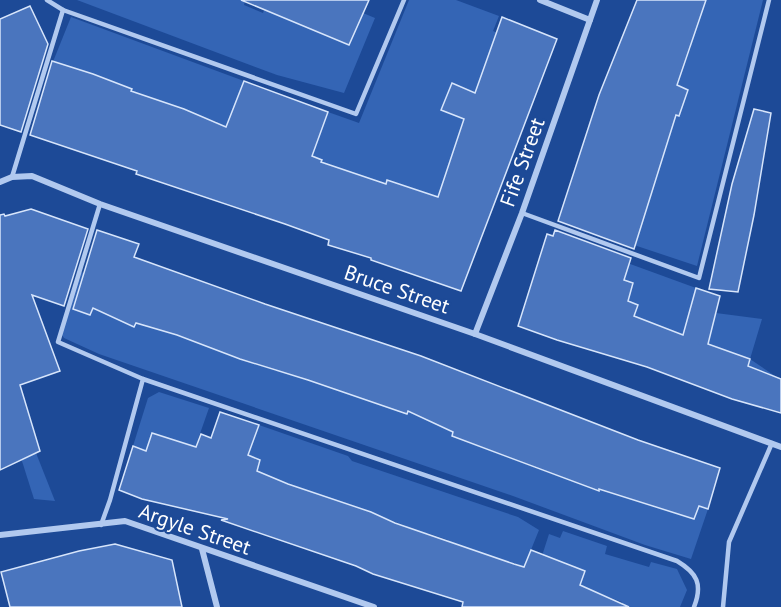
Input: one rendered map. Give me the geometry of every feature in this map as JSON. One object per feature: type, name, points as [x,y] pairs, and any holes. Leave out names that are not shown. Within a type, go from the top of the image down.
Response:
[{"type":"street","points":[[540,0],[590,20]]},
{"type":"street","name":"Fife Street","points":[[475,334],[522,213],[597,0]]},
{"type":"street","name":"Bruce Street","points":[[0,182],[12,177],[32,176],[100,204],[475,334],[781,447]]},
{"type":"street","name":"Argyle Street","points":[[0,535],[125,521],[374,607]]},
{"type":"street","points":[[202,549],[217,607]]},
{"type":"lane","points":[[47,0],[63,10],[356,114],[404,0]]},
{"type":"lane","points":[[522,213],[699,278],[769,0]]},
{"type":"lane","points":[[12,177],[63,10]]},
{"type":"lane","points":[[100,204],[57,342],[143,379],[677,561],[689,568],[698,581],[698,596],[694,607]]},
{"type":"lane","points":[[102,525],[143,379]]},
{"type":"lane","points":[[723,607],[729,542],[772,443]]},
{"type":"shaded area","points":[[77,0],[245,0],[244,5],[263,13],[268,0],[293,0],[286,19],[306,27],[316,0],[329,36],[349,45],[363,13],[375,18],[344,93],[277,75]]},
{"type":"shaded area","points":[[409,0],[456,0],[499,16],[493,31],[517,41],[496,101],[452,83],[441,110],[486,127],[455,146],[451,158],[460,252],[410,188],[387,180],[373,222],[353,173],[341,169],[328,203],[316,179],[322,160],[312,156],[328,112],[359,123]]},
{"type":"shaded area","points":[[706,0],[763,0],[697,266],[601,234],[651,195],[658,173],[625,161],[644,104],[679,116],[688,90],[657,78],[662,63],[682,70],[691,47],[672,39],[696,24]]},
{"type":"shaded area","points":[[71,17],[244,81],[219,145],[211,142],[217,122],[194,114],[44,84]]},
{"type":"shaded area","points":[[611,257],[696,288],[691,306],[716,313],[762,319],[750,359],[634,317],[638,305],[628,301],[633,284],[614,277]]},
{"type":"shaded area","points":[[80,272],[88,274],[78,311],[90,315],[94,303],[134,327],[138,318],[177,335],[276,371],[281,358],[406,414],[411,401],[433,408],[429,421],[437,424],[456,418],[452,436],[555,475],[561,458],[589,468],[585,486],[598,491],[604,474],[676,510],[681,515],[694,519],[699,506],[708,509],[691,559],[645,545],[513,496],[99,354],[64,338],[60,332]]},
{"type":"shaded area","points":[[750,359],[778,378],[768,409],[737,401]]},
{"type":"shaded area","points":[[159,392],[209,408],[189,465],[165,437],[152,433],[146,451],[133,446],[148,398]]},
{"type":"shaded area","points":[[259,425],[348,456],[352,461],[518,517],[539,530],[524,567],[514,563],[509,577],[481,553],[469,548],[444,554],[448,540],[427,533],[423,548],[406,526],[385,518],[380,532],[317,508],[321,495],[298,487],[293,499],[283,496],[287,483],[264,476],[252,488],[260,460],[248,455]]},
{"type":"shaded area","points":[[36,453],[55,501],[34,499],[21,458]]},
{"type":"shaded area","points":[[563,531],[607,546],[605,554],[649,567],[651,562],[677,569],[687,590],[680,607],[621,607],[622,602],[600,594],[532,587],[549,534],[560,538]]},
{"type":"building","points":[[241,0],[369,0],[349,45]]},
{"type":"building","points":[[637,0],[706,0],[677,85],[688,90],[679,116],[676,115],[634,249],[558,221],[599,95]]},
{"type":"building","points":[[30,6],[48,44],[21,132],[0,125],[0,19]]},
{"type":"building","points":[[502,17],[557,39],[461,291],[328,245],[329,240],[285,224],[136,174],[137,171],[30,135],[52,61],[93,74],[226,127],[244,81],[328,112],[312,156],[322,160],[321,162],[386,184],[387,180],[438,197],[464,119],[441,110],[452,83],[475,93]]},
{"type":"building","points":[[754,109],[771,113],[738,292],[709,289],[732,184]]},
{"type":"building","points":[[31,209],[88,229],[64,306],[32,295],[60,371],[20,385],[40,451],[0,470],[0,215],[5,216]]},
{"type":"building","points":[[97,230],[139,244],[134,257],[421,356],[638,440],[720,468],[708,509],[699,506],[694,519],[599,489],[599,491],[452,436],[453,432],[408,411],[407,414],[240,359],[177,335],[136,323],[134,327],[93,308],[90,315],[73,309]]},
{"type":"building","points":[[555,230],[631,258],[624,280],[633,283],[628,301],[638,305],[634,316],[683,335],[696,288],[720,296],[708,344],[750,359],[748,366],[781,379],[781,413],[732,399],[647,367],[518,326],[547,234],[553,236]]},
{"type":"building","points":[[220,412],[259,425],[248,455],[260,460],[257,471],[371,512],[395,523],[524,567],[531,550],[585,571],[580,585],[629,607],[462,607],[463,602],[373,574],[356,566],[221,520],[228,519],[142,499],[119,490],[133,446],[146,451],[152,433],[196,447],[201,434],[211,438]]},
{"type":"building","points":[[115,544],[172,560],[182,607],[10,607],[1,572]]}]
